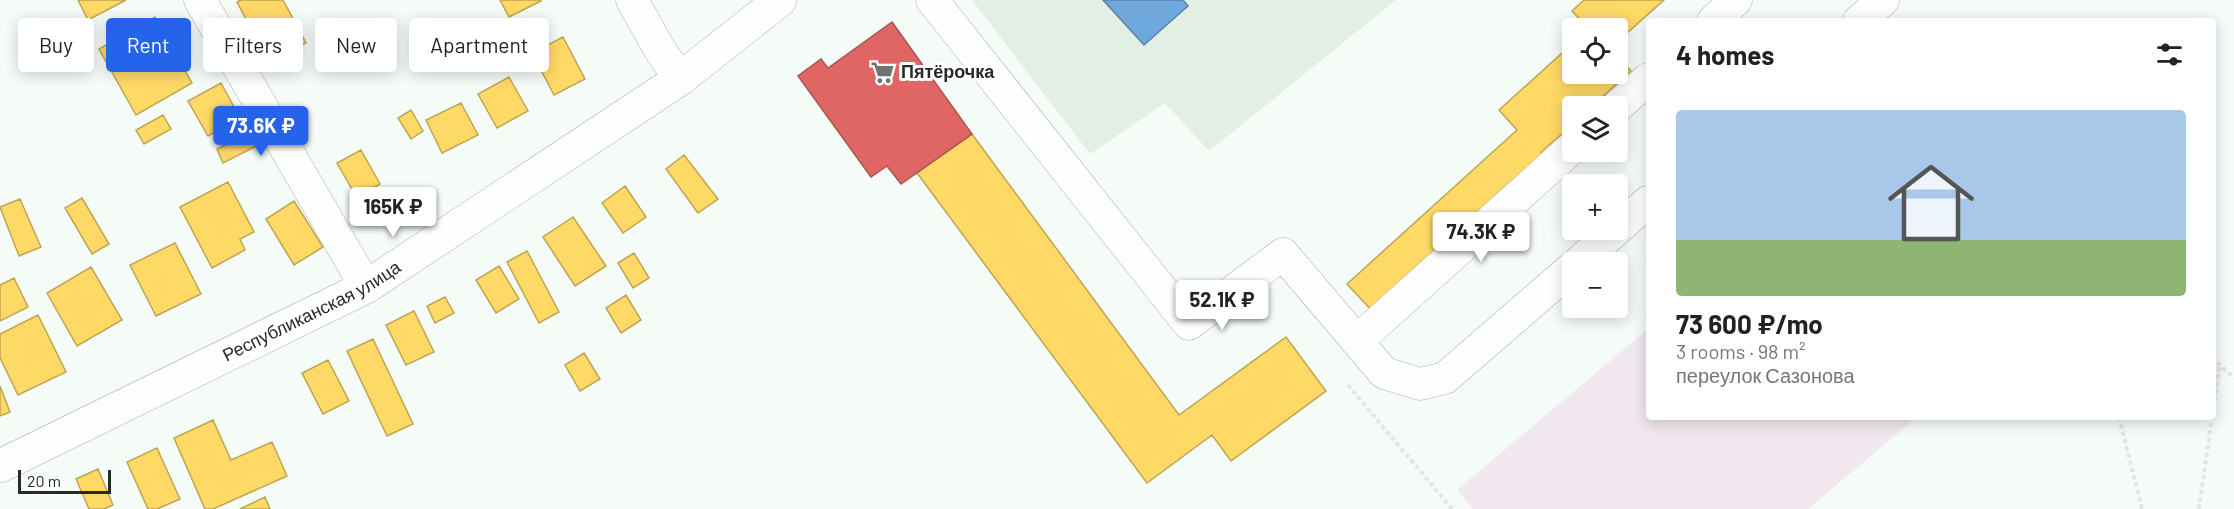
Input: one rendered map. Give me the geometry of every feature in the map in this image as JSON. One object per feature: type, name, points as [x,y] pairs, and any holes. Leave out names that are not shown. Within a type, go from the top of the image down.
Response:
[{"type":"street","points":[[200,0],[366,287]]},
{"type":"street","points":[[632,0],[680,79]]},
{"type":"street","name":"Республиканская улица","points":[[0,465],[366,287],[680,79],[780,0]]},
{"type":"street","points":[[932,0],[1189,324],[1283,254],[1384,373],[1420,384],[1445,378],[1562,277]]},
{"type":"street","points":[[1716,18],[1736,0]]},
{"type":"street","points":[[1862,18],[1883,0]]},
{"type":"street","points":[[1628,98],[1646,81]]},
{"type":"street","points":[[1358,341],[1562,157]]},
{"type":"street","points":[[1590,252],[1646,204]]},
{"type":"path","points":[[2216,360],[2234,378]]},
{"type":"path","points":[[2216,390],[2220,364]]},
{"type":"path","points":[[1348,385],[1452,509]]},
{"type":"path","points":[[2120,420],[2142,509]]},
{"type":"path","points":[[2199,509],[2211,420]]},
{"type":"shaded area","points":[[972,0],[1396,0],[1209,151],[1165,103],[1090,154]]},
{"type":"shaded area","points":[[1646,331],[1646,420],[1913,420],[1808,509],[1473,509],[1457,490]]},
{"type":"building: Homes","points":[[78,0],[126,0],[92,18],[87,18]]},
{"type":"building: Homes","points":[[241,0],[283,0],[293,18],[245,18],[237,2]]},
{"type":"building: Homes","points":[[500,0],[541,0],[541,1],[509,17]]},
{"type":"building: Homes","points":[[1584,0],[1664,0],[1628,32],[1628,18],[1579,18],[1572,11]]},
{"type":"building: Homes","points":[[563,37],[585,79],[554,95],[542,72],[549,72],[549,44]]},
{"type":"building: Homes","points":[[106,45],[106,61],[99,49]]},
{"type":"building: Homes","points":[[1562,53],[1562,84],[1617,84],[1603,96],[1562,96],[1562,134],[1541,152],[1560,173],[1388,328],[1347,284],[1517,130],[1499,110]]},
{"type":"building: Homes","points":[[112,72],[186,72],[192,83],[136,115]]},
{"type":"building: Homes","points":[[509,77],[528,111],[497,128],[478,94]]},
{"type":"building: Homes","points":[[221,83],[240,118],[208,136],[188,101]]},
{"type":"building: Homes","points":[[461,103],[478,135],[442,153],[426,120]]},
{"type":"building: Homes","points":[[411,110],[423,131],[411,139],[398,118]]},
{"type":"building: Homes","points":[[163,115],[171,129],[144,144],[136,130]]},
{"type":"building: Homes","points":[[253,131],[260,144],[223,163],[217,149]]},
{"type":"building: Homes","points":[[972,134],[1179,415],[1286,337],[1326,391],[1231,461],[1212,435],[1147,483],[917,173]]},
{"type":"building: Homes","points":[[361,150],[380,184],[357,198],[337,163]]},
{"type":"building: Homes","points":[[684,155],[718,199],[698,213],[666,169]]},
{"type":"building: Homes","points":[[228,182],[254,232],[240,239],[245,250],[212,268],[180,207]]},
{"type":"building: Homes","points":[[625,186],[646,217],[623,233],[602,203]]},
{"type":"building: Homes","points":[[82,198],[109,244],[92,254],[65,208]]},
{"type":"building: Homes","points":[[20,199],[41,247],[19,256],[0,207]]},
{"type":"building: Homes","points":[[294,201],[323,247],[294,265],[266,219]]},
{"type":"building: Homes","points":[[573,217],[606,266],[575,286],[543,237]]},
{"type":"building: Homes","points":[[175,243],[201,294],[156,316],[130,265]]},
{"type":"building: Homes","points":[[527,251],[559,312],[539,323],[507,262]]},
{"type":"building: Homes","points":[[634,253],[649,278],[633,288],[618,263]]},
{"type":"building: Homes","points":[[499,266],[519,299],[496,313],[476,280]]},
{"type":"building: Homes","points":[[91,267],[122,320],[77,346],[47,293]]},
{"type":"building: Homes","points":[[14,278],[28,307],[0,321],[0,285]]},
{"type":"building: Homes","points":[[626,295],[641,320],[621,333],[606,308]]},
{"type":"building: Homes","points":[[445,297],[454,313],[435,323],[427,306]]},
{"type":"building: Homes","points":[[414,311],[434,352],[406,365],[386,325]]},
{"type":"building: Homes","points":[[38,315],[66,372],[18,395],[0,358],[0,334]]},
{"type":"building: Homes","points":[[373,339],[413,424],[387,436],[347,351]]},
{"type":"building: Homes","points":[[584,353],[600,379],[580,391],[565,365]]},
{"type":"building: Homes","points":[[328,360],[349,401],[323,414],[302,373]]},
{"type":"building: Homes","points":[[0,386],[10,412],[0,416]]},
{"type":"building: Homes","points":[[213,420],[231,460],[272,442],[287,476],[213,509],[205,509],[174,438]]},
{"type":"building: Homes","points":[[157,448],[180,499],[157,509],[148,509],[127,462]]},
{"type":"building: Homes","points":[[98,469],[113,505],[104,509],[89,509],[76,479]]},
{"type":"building: Homes","points":[[265,497],[270,509],[240,509]]},
{"type":"building: Shops","points":[[892,22],[972,134],[901,184],[887,166],[871,177],[798,76],[821,59],[828,68]]},
{"type":"building: Schools","points":[[1103,0],[1183,0],[1188,6],[1144,45]]},
{"type":"place","name":"Пятёрочка","points":[[883,72]]}]
